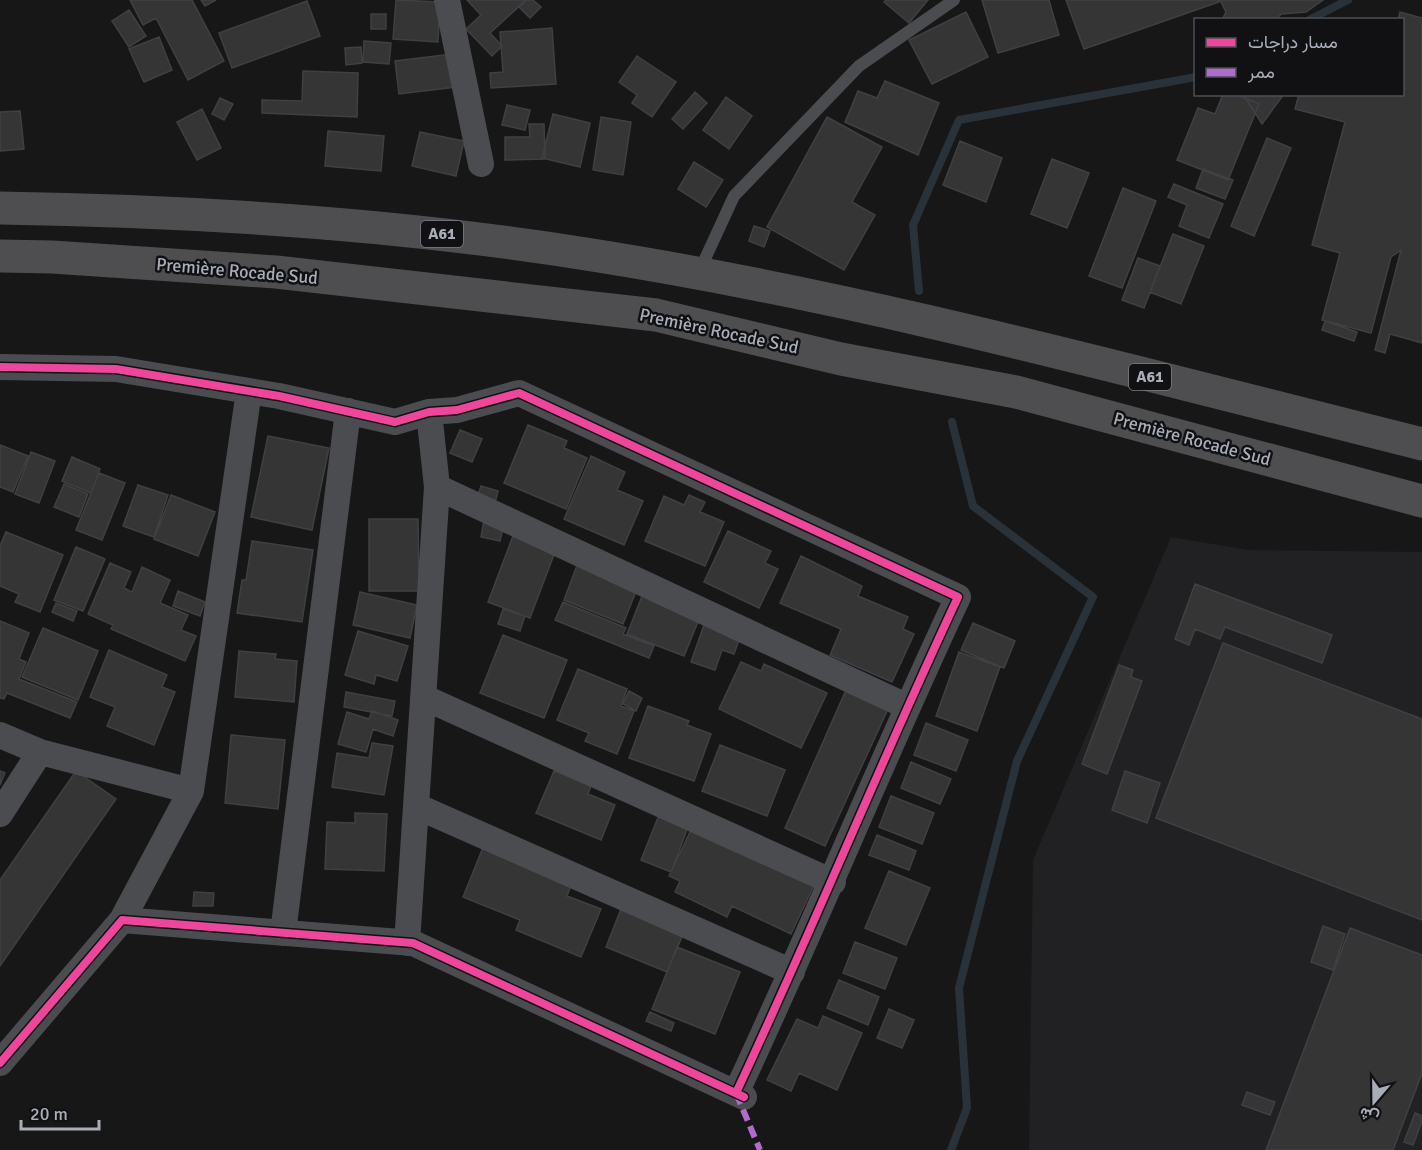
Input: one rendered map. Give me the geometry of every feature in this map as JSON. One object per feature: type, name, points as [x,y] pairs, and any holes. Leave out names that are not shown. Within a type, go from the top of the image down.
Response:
[{"type":"highway","name":"A61","points":[[0,208],[228,215],[356,226],[467,237],[699,273],[1026,346],[1422,444]]},
{"type":"highway","name":"Première Rocade Sud","points":[[0,256],[52,256],[276,272],[656,315],[841,359],[1016,392],[1422,501]]},
{"type":"street","points":[[447,0],[481,164]]},
{"type":"street","points":[[0,367],[117,369],[249,391],[395,422],[429,412],[457,410],[519,393],[958,597],[906,706],[833,882],[740,1095],[413,943],[123,920]]},
{"type":"street","points":[[0,1063],[123,920],[191,790],[249,391]]},
{"type":"street","points":[[283,933],[348,411]]},
{"type":"street","points":[[406,943],[437,487],[429,412]]},
{"type":"street","points":[[437,487],[906,706]]},
{"type":"street","points":[[423,697],[833,882]]},
{"type":"street","points":[[0,735],[40,752],[191,790]]},
{"type":"street","points":[[0,814],[40,752]]},
{"type":"street","points":[[416,806],[792,972]]},
{"type":"lane","points":[[699,273],[734,196],[859,66],[954,0]]},
{"type":"shaded area","points":[[1171,537],[1249,550],[1422,552],[1422,1150],[1029,1150],[1033,860]]},
{"type":"building","points":[[130,0],[192,0],[224,61],[188,80],[156,18],[143,25]]},
{"type":"building","points":[[201,0],[216,0],[205,6]]},
{"type":"building","points":[[396,0],[440,2],[438,42],[393,39]]},
{"type":"building","points":[[467,0],[526,0],[490,33],[502,46],[492,56],[466,29],[481,15]]},
{"type":"building","points":[[527,0],[533,0],[541,7],[530,18],[519,7]]},
{"type":"building","points":[[886,0],[928,0],[909,23],[884,2]]},
{"type":"building","points":[[982,0],[1049,0],[1059,35],[998,53]]},
{"type":"building","points":[[1066,0],[1219,0],[1219,2],[1084,49]]},
{"type":"building","points":[[1220,0],[1323,0],[1306,12],[1281,14],[1278,18],[1223,18],[1226,12]]},
{"type":"building","points":[[307,1],[320,36],[232,68],[219,33]]},
{"type":"building","points":[[129,10],[146,36],[129,47],[112,21]]},
{"type":"building","points":[[966,12],[988,57],[932,84],[909,40]]},
{"type":"building","points":[[1400,12],[1422,18],[1422,343],[1390,334],[1385,353],[1375,350],[1401,250],[1391,257],[1371,333],[1322,320],[1340,253],[1312,245],[1345,122],[1295,109],[1298,96],[1404,96],[1404,18],[1398,18]]},
{"type":"building","points":[[371,14],[386,14],[386,29],[371,29]]},
{"type":"building","points":[[552,28],[556,84],[491,88],[490,73],[503,72],[500,32]]},
{"type":"building","points":[[159,37],[172,70],[144,82],[129,49]]},
{"type":"building","points":[[364,41],[391,43],[389,64],[363,62]]},
{"type":"building","points":[[361,47],[362,63],[346,65],[345,48]]},
{"type":"building","points":[[452,54],[456,87],[399,94],[395,61]]},
{"type":"building","points":[[637,56],[676,82],[652,117],[632,103],[637,95],[619,82]]},
{"type":"building","points":[[303,71],[358,73],[357,117],[262,113],[262,100],[302,101]]},
{"type":"building","points":[[885,81],[939,103],[918,155],[845,122],[858,91],[877,98]]},
{"type":"building","points":[[695,92],[707,103],[683,129],[672,119]]},
{"type":"building","points":[[1222,96],[1240,96],[1259,104],[1228,180],[1177,160],[1198,108],[1215,114]]},
{"type":"building","points":[[1244,96],[1283,96],[1262,124]]},
{"type":"building","points":[[726,97],[752,116],[729,149],[703,130]]},
{"type":"building","points":[[220,98],[233,104],[224,120],[212,114]]},
{"type":"building","points":[[507,105],[530,110],[525,130],[502,125]]},
{"type":"building","points":[[202,109],[221,148],[197,160],[177,122]]},
{"type":"building","points":[[20,111],[24,149],[0,151],[0,112]]},
{"type":"building","points":[[553,114],[590,123],[580,167],[542,158]]},
{"type":"building","points":[[601,117],[631,122],[623,175],[593,170]]},
{"type":"building","points":[[827,117],[882,147],[852,202],[875,215],[844,270],[767,227]]},
{"type":"building","points":[[529,124],[544,124],[545,159],[505,160],[505,137],[530,137]]},
{"type":"building","points":[[328,131],[384,136],[381,171],[325,166]]},
{"type":"building","points":[[420,132],[464,141],[456,176],[412,166]]},
{"type":"building","points":[[1267,138],[1291,148],[1254,236],[1231,226]]},
{"type":"building","points":[[960,141],[1002,158],[986,202],[943,185]]},
{"type":"building","points":[[1052,159],[1089,173],[1067,228],[1031,214]]},
{"type":"building","points":[[694,162],[723,180],[706,207],[678,189]]},
{"type":"building","points":[[1203,169],[1233,180],[1225,199],[1196,188]]},
{"type":"building","points":[[1174,184],[1223,204],[1209,238],[1179,226],[1187,205],[1168,197]]},
{"type":"building","points":[[1123,188],[1156,201],[1122,288],[1089,276]]},
{"type":"building","points":[[754,226],[770,231],[764,247],[749,241]]},
{"type":"building","points":[[1173,234],[1204,246],[1181,304],[1150,292]]},
{"type":"building","points":[[1138,258],[1160,266],[1144,308],[1122,300]]},
{"type":"building","points":[[1325,321],[1357,332],[1354,341],[1322,330]]},
{"type":"building","points":[[528,425],[567,441],[564,448],[587,458],[566,509],[504,483]]},
{"type":"building","points":[[460,430],[482,439],[472,462],[450,453]]},
{"type":"building","points":[[268,436],[329,448],[312,530],[251,517]]},
{"type":"building","points":[[0,445],[28,456],[13,492],[0,487]]},
{"type":"building","points":[[31,452],[55,461],[39,503],[15,494]]},
{"type":"building","points":[[591,456],[625,472],[617,490],[643,501],[624,545],[564,519]]},
{"type":"building","points":[[72,457],[100,469],[91,493],[62,481]]},
{"type":"building","points":[[99,473],[125,483],[102,540],[76,530]]},
{"type":"building","points":[[64,484],[88,494],[79,517],[54,507]]},
{"type":"building","points":[[138,485],[168,495],[154,537],[123,526]]},
{"type":"building","points":[[481,486],[498,491],[494,507],[476,502]]},
{"type":"building","points":[[171,495],[215,512],[198,556],[154,539]]},
{"type":"building","points":[[689,495],[705,502],[700,512],[724,522],[705,566],[645,541],[664,496],[684,505]]},
{"type":"building","points":[[369,519],[418,519],[419,591],[369,591]]},
{"type":"building","points":[[484,520],[504,524],[500,541],[481,537]]},
{"type":"building","points":[[728,531],[771,551],[765,563],[778,569],[759,608],[704,582]]},
{"type":"building","points":[[6,532],[63,555],[40,612],[15,602],[19,594],[0,586],[0,546]]},
{"type":"building","points":[[513,536],[555,552],[530,618],[488,602]]},
{"type":"building","points":[[252,541],[313,550],[302,622],[237,613],[242,580],[246,580]]},
{"type":"building","points":[[76,547],[105,559],[83,611],[54,600]]},
{"type":"building","points":[[801,556],[862,586],[858,596],[908,617],[903,629],[914,634],[892,682],[830,655],[841,629],[780,603]]},
{"type":"building","points":[[579,560],[639,584],[623,624],[564,600]]},
{"type":"building","points":[[110,563],[131,572],[124,588],[132,592],[142,567],[170,580],[160,603],[188,615],[181,630],[196,636],[185,661],[111,629],[113,625],[88,614]]},
{"type":"building","points":[[1195,584],[1332,635],[1322,663],[1225,627],[1220,639],[1195,629],[1189,645],[1175,639]]},
{"type":"building","points":[[178,591],[205,602],[200,616],[173,606]]},
{"type":"building","points":[[644,591],[700,617],[684,656],[627,634]]},
{"type":"building","points":[[360,592],[417,605],[410,638],[353,625]]},
{"type":"building","points":[[563,602],[626,628],[623,634],[654,646],[649,658],[555,620]]},
{"type":"building","points":[[56,603],[77,611],[73,621],[52,612]]},
{"type":"building","points":[[503,609],[525,616],[520,631],[498,624]]},
{"type":"building","points":[[0,621],[29,633],[19,659],[26,662],[19,679],[77,702],[70,718],[7,693],[4,699],[0,698]]},
{"type":"building","points":[[705,622],[741,634],[734,654],[722,650],[715,670],[691,662]]},
{"type":"building","points":[[973,623],[1015,641],[1004,668],[961,650]]},
{"type":"building","points":[[43,628],[98,651],[78,700],[22,677]]},
{"type":"building","points":[[358,631],[408,646],[397,681],[376,675],[374,684],[345,675]]},
{"type":"building","points":[[503,635],[567,660],[544,718],[480,693]]},
{"type":"building","points":[[1223,643],[1422,719],[1422,920],[1156,818]]},
{"type":"building","points":[[109,650],[167,675],[162,687],[175,692],[154,745],[107,726],[115,707],[90,697]]},
{"type":"building","points":[[239,651],[276,654],[275,659],[297,661],[294,702],[235,697]]},
{"type":"building","points":[[959,652],[1000,667],[977,731],[936,716]]},
{"type":"building","points":[[741,662],[761,671],[764,664],[827,693],[801,748],[719,709]]},
{"type":"building","points":[[1119,665],[1133,670],[1131,677],[1142,681],[1107,774],[1082,764]]},
{"type":"building","points":[[578,669],[627,689],[621,706],[634,711],[617,754],[585,741],[589,733],[557,720]]},
{"type":"building","points":[[846,690],[888,709],[825,846],[785,828]]},
{"type":"building","points":[[629,691],[642,698],[636,711],[623,704]]},
{"type":"building","points":[[346,692],[395,701],[392,716],[344,707]]},
{"type":"building","points":[[648,706],[689,721],[687,725],[711,734],[694,781],[629,758]]},
{"type":"building","points":[[372,711],[398,720],[393,736],[373,729],[366,752],[338,744],[347,712],[369,719]]},
{"type":"building","points":[[926,723],[968,740],[956,771],[914,755]]},
{"type":"building","points":[[231,735],[285,740],[278,809],[225,803]]},
{"type":"building","points":[[372,743],[393,746],[384,795],[332,787],[337,753],[369,758]]},
{"type":"building","points":[[720,745],[785,770],[767,816],[702,791]]},
{"type":"building","points":[[911,762],[951,779],[940,804],[901,788]]},
{"type":"building","points":[[0,771],[5,773],[0,785]]},
{"type":"building","points":[[76,771],[116,799],[0,966],[0,880]]},
{"type":"building","points":[[554,771],[591,786],[588,794],[615,805],[601,840],[536,813]]},
{"type":"building","points":[[1125,771],[1160,783],[1147,823],[1112,810]]},
{"type":"building","points":[[891,796],[934,813],[922,844],[879,827]]},
{"type":"building","points":[[355,813],[387,814],[384,871],[325,869],[327,822],[355,823]]},
{"type":"building","points":[[659,815],[688,827],[671,872],[641,860]]},
{"type":"building","points":[[691,830],[817,879],[791,934],[732,906],[727,917],[675,892],[680,881],[669,876]]},
{"type":"building","points":[[877,835],[916,851],[909,870],[869,855]]},
{"type":"building","points":[[484,845],[573,881],[567,896],[601,909],[581,957],[516,930],[520,920],[463,897]]},
{"type":"building","points":[[889,871],[930,888],[906,945],[865,928]]},
{"type":"building","points":[[194,892],[214,893],[213,906],[193,906]]},
{"type":"building","points":[[621,909],[684,932],[667,972],[606,947]]},
{"type":"building","points":[[1323,926],[1345,934],[1333,970],[1311,962]]},
{"type":"building","points":[[1350,928],[1422,955],[1422,1073],[1393,1150],[1266,1150]]},
{"type":"building","points":[[855,942],[897,958],[885,989],[843,973]]},
{"type":"building","points":[[677,947],[740,972],[715,1034],[652,1009]]},
{"type":"building","points":[[839,980],[879,997],[868,1025],[827,1008]]},
{"type":"building","points":[[889,1009],[914,1020],[902,1048],[877,1038]]},
{"type":"building","points":[[650,1012],[674,1023],[671,1031],[646,1021]]},
{"type":"building","points":[[823,1016],[862,1033],[837,1090],[799,1073],[791,1091],[767,1080],[797,1019],[818,1028]]},
{"type":"building","points":[[1247,1092],[1275,1102],[1270,1115],[1242,1105]]},
{"type":"building","points":[[1415,1113],[1422,1116],[1422,1121],[1413,1145],[1404,1142]]},
{"type":"waterway","points":[[1313,18],[1348,0]]},
{"type":"waterway","points":[[919,291],[913,225],[959,120],[1194,77]]},
{"type":"waterway","points":[[951,1150],[967,1108],[959,988],[1017,761],[1093,597],[973,506],[952,422]]},
{"type":"marked path","points":[[736,1093],[760,1150]]},
{"type":"cycle path","points":[[0,367],[116,369],[279,396],[395,422],[429,412],[457,410],[519,393],[958,597],[736,1093]]},
{"type":"cycle path","points":[[0,1063],[122,920],[413,943],[744,1097]]}]
